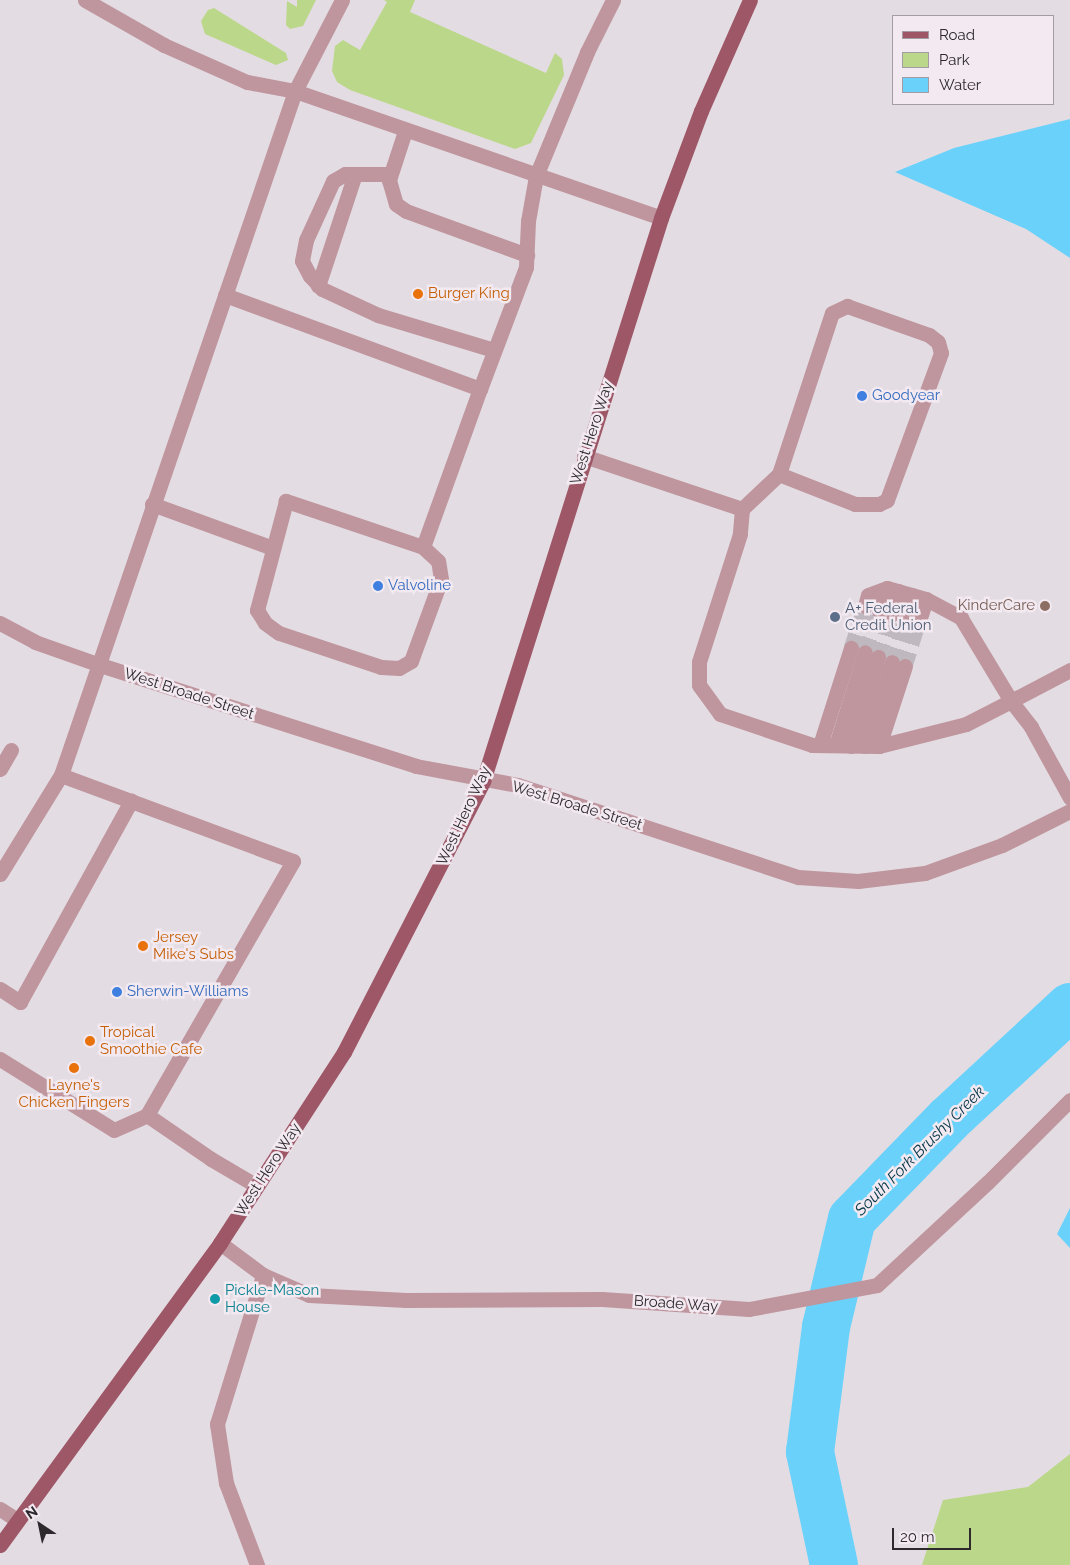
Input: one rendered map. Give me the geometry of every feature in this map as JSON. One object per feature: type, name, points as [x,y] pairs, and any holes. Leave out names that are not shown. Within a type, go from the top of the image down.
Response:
[{"type":"main road","name":"West Hero Way","points":[[0,1545],[220,1243],[344,1052],[483,781],[584,456],[661,218],[701,111],[750,0]]},
{"type":"street","points":[[85,0],[164,44],[247,82],[295,91],[405,131],[661,218]]},
{"type":"street","points":[[0,874],[62,775],[97,664],[295,91],[342,0]]},
{"type":"street","points":[[423,547],[526,267],[536,176],[587,52],[613,0]]},
{"type":"street","points":[[405,131],[390,174],[390,192],[396,204],[406,211],[527,256]]},
{"type":"street","points":[[390,174],[345,174],[332,181],[306,240],[302,261],[318,286],[378,315],[494,350]]},
{"type":"street","points":[[318,286],[355,174]]},
{"type":"street","points":[[225,295],[480,389]]},
{"type":"street","points":[[779,474],[855,504],[879,504],[887,500],[941,353],[938,342],[929,336],[847,306],[838,308],[832,313],[814,362],[779,474],[742,509],[740,534],[699,662],[699,685],[720,714],[743,724],[820,745],[858,746],[966,724],[1070,670]]},
{"type":"street","points":[[584,456],[742,509]]},
{"type":"street","points":[[286,501],[423,547],[438,561],[441,579],[419,647],[411,661],[399,668],[381,667],[288,636],[265,623],[257,610],[286,501]]},
{"type":"street","points":[[152,504],[273,548]]},
{"type":"street","points":[[892,615],[906,593]]},
{"type":"street","points":[[892,615],[906,593]]},
{"type":"street","points":[[892,615],[868,596],[906,593],[961,618],[1010,701],[1031,727],[1070,798]]},
{"type":"street","name":"West Broade Street","points":[[0,623],[35,642],[97,664],[422,769],[518,786],[798,877],[858,881],[925,873],[1002,844],[1070,811]]},
{"type":"street","points":[[820,745],[878,657]]},
{"type":"street","points":[[858,746],[878,657]]},
{"type":"street","points":[[858,746],[878,657]]},
{"type":"street","points":[[0,769],[10,750]]},
{"type":"street","points":[[0,1058],[114,1130],[147,1115],[293,861],[62,775]]},
{"type":"street","points":[[0,988],[20,1002],[131,801]]},
{"type":"street","name":"Broade Way","points":[[220,1243],[264,1275],[309,1295],[406,1300],[602,1299],[749,1309],[877,1285],[988,1182],[1070,1100]]},
{"type":"street","points":[[147,1115],[211,1159],[258,1186]]},
{"type":"street","points":[[257,1565],[226,1483],[217,1424],[264,1275]]},
{"type":"street","points":[[0,1508],[17,1520]]},
{"type":"green space","points":[[297,0],[316,0],[303,26],[290,29],[286,25],[287,1],[297,7]]},
{"type":"green space","points":[[384,0],[415,0],[410,12],[546,73],[555,53],[562,59],[564,75],[531,143],[515,149],[350,90],[337,82],[332,71],[335,46],[343,40],[360,50],[387,2]]},
{"type":"green space","points":[[214,8],[286,53],[288,60],[276,65],[205,34],[201,21],[208,10]]},
{"type":"green space","points":[[1070,1454],[1070,1565],[922,1565],[943,1500],[1028,1487]]},
{"type":"water","points":[[1070,119],[1070,258],[1026,229],[895,172],[954,148]]},
{"type":"water","points":[[1070,1208],[1070,1248],[1057,1234]]},
{"type":"waterway","name":"South Fork Brushy Creek","points":[[834,1565],[810,1452],[826,1327],[852,1219],[949,1119],[1070,1007]]},
{"type":"tunnel","points":[[851,648],[865,606]]},
{"type":"tunnel","points":[[865,652],[879,611]]},
{"type":"tunnel","points":[[878,657],[891,615]]},
{"type":"tunnel","points":[[892,662],[905,620]]},
{"type":"tunnel","points":[[905,666],[918,624]]},
{"type":"place","name":"Burger King","points":[[418,294]]},
{"type":"place","name":"Goodyear","points":[[862,396]]},
{"type":"place","name":"Valvoline","points":[[378,586]]},
{"type":"place","name":"KinderCare","points":[[1045,606]]},
{"type":"place","name":"A+ Federal Credit Union","points":[[835,617]]},
{"type":"place","name":"Jersey Mike's Subs","points":[[143,946]]},
{"type":"place","name":"Sherwin-Williams","points":[[117,992]]},
{"type":"place","name":"Tropical Smoothie Cafe","points":[[90,1041]]},
{"type":"place","name":"Layne's Chicken Fingers","points":[[74,1068]]},
{"type":"place","name":"Pickle-Mason House","points":[[215,1299]]}]
